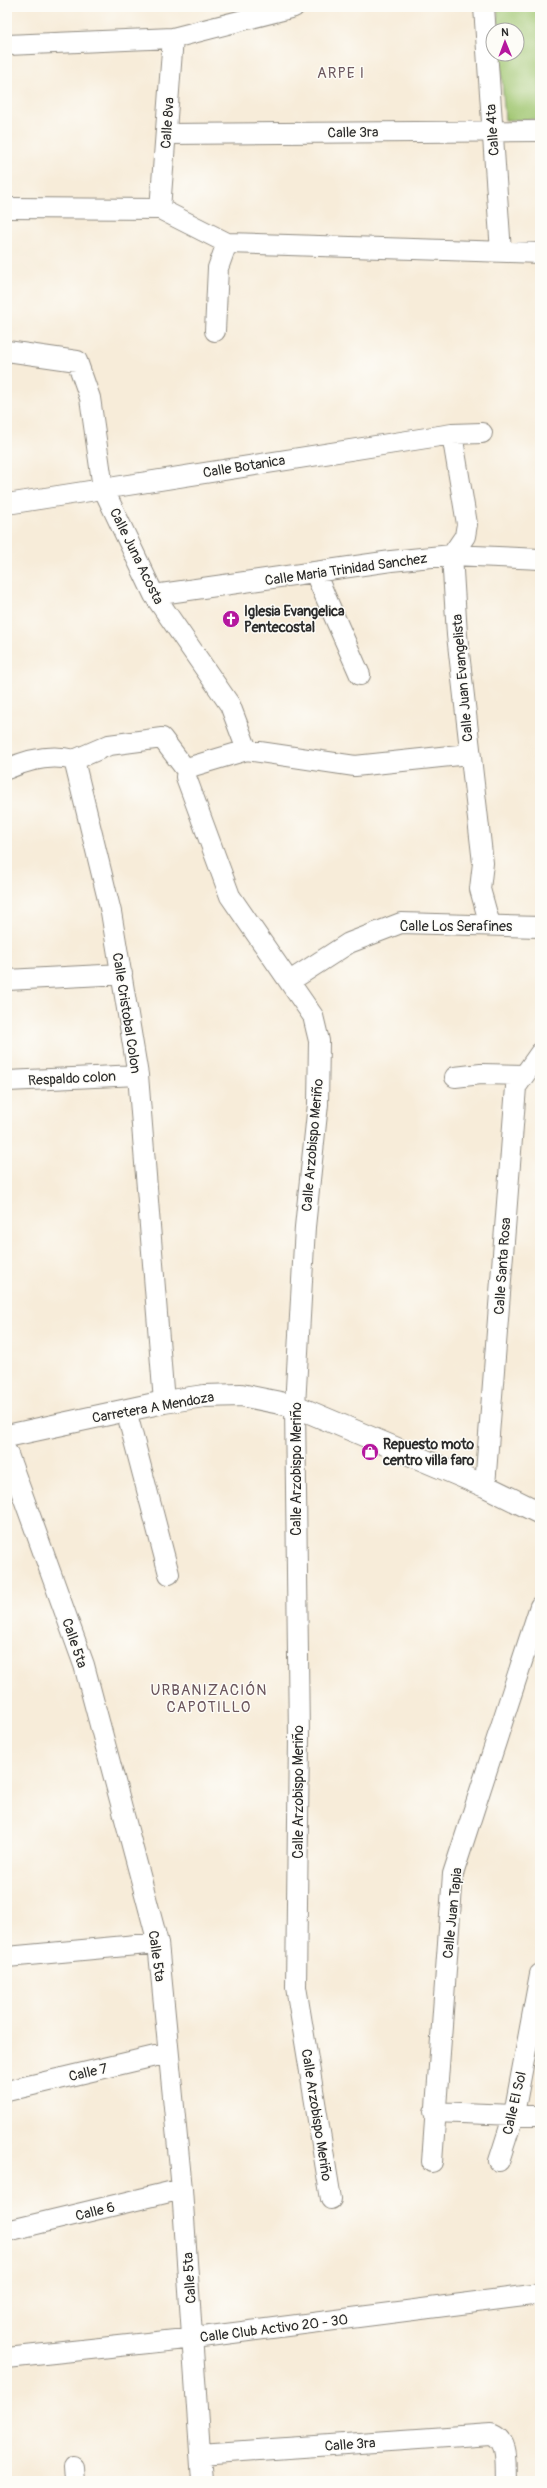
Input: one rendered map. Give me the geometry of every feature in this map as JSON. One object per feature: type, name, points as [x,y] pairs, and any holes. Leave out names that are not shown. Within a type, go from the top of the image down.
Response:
[{"type":"street","points":[[7,45],[173,38],[294,7]]},
{"type":"street","name":"Calle 4ta","points":[[484,7],[501,252]]},
{"type":"street","name":"Calle 8va","points":[[160,209],[167,134],[173,38]]},
{"type":"street","name":"Calle 3ra","points":[[167,134],[540,131]]},
{"type":"street","points":[[7,208],[160,209],[227,243],[540,253]]},
{"type":"street","points":[[215,331],[218,268],[227,243]]},
{"type":"street","name":"Calle Juna Acosta","points":[[7,351],[77,361],[90,398],[103,488],[154,595],[230,705],[247,750]]},
{"type":"street","name":"Calle Botanica","points":[[7,504],[452,434],[482,433]]},
{"type":"street","points":[[452,434],[467,524],[465,536],[452,555]]},
{"type":"street","name":"Calle Maria Trinidad Sanchez","points":[[154,595],[452,555],[540,559]]},
{"type":"street","name":"Calle Juan Evangelista","points":[[452,555],[456,635],[483,863],[480,890],[490,924]]},
{"type":"street","points":[[315,573],[360,675]]},
{"type":"street","points":[[7,769],[37,760],[64,758],[74,760],[109,745],[162,738],[187,771],[190,767],[247,750],[355,766],[469,754]]},
{"type":"street","name":"Calle Cristobal Colon","points":[[74,760],[110,912],[122,974],[138,1075],[164,1402]]},
{"type":"street","name":"Calle Arzobispo Meriño","points":[[187,771],[186,777],[230,896],[313,1016],[319,1041],[318,1104],[305,1227],[295,1406],[299,1738],[296,1987],[331,2199]]},
{"type":"street","name":"Calle Los Serafines","points":[[290,981],[349,943],[401,923],[490,924],[540,927]]},
{"type":"street","points":[[7,980],[122,974]]},
{"type":"street","name":"Calle Santa Rosa","points":[[485,1486],[516,1087],[540,1053]]},
{"type":"street","points":[[454,1077],[480,1074],[524,1075]]},
{"type":"street","name":"Respaldo colon","points":[[7,1081],[138,1075]]},
{"type":"street","name":"Carretera A Mendoza","points":[[7,1436],[164,1402],[204,1396],[241,1395],[295,1406],[485,1486],[540,1514]]},
{"type":"street","points":[[126,1410],[169,1574]]},
{"type":"street","name":"Calle 5ta","points":[[7,1452],[84,1665],[158,1943],[182,2189],[194,2338],[202,2481]]},
{"type":"street","name":"Calle Juan Tapia","points":[[432,2162],[434,2112],[453,1874],[540,1606]]},
{"type":"street","points":[[7,1957],[158,1943]]},
{"type":"street","name":"Calle El Sol","points":[[498,2161],[514,2114],[540,1974]]},
{"type":"street","name":"Calle 7","points":[[7,2091],[168,2053]]},
{"type":"street","points":[[434,2112],[540,2116]]},
{"type":"street","name":"Calle 6","points":[[7,2231],[182,2189]]},
{"type":"street","name":"Calle Club Activo 20 - 30","points":[[7,2358],[194,2338],[540,2294]]},
{"type":"street","name":"Calle 3ra","points":[[200,2454],[491,2434],[499,2437],[503,2442],[506,2481]]},
{"type":"green space","points":[[497,7],[540,7],[540,119],[505,120],[501,62],[525,62],[525,22],[498,22]]},
{"type":"place","name":"Iglesia Evangelica Pentecostal","points":[[231,619]]},
{"type":"place","name":"Repuesto moto centro villa faro","points":[[370,1452]]},
{"type":"district","name":"ARPE I","points":[[341,73]]},
{"type":"district","name":"URBANIZACIÓN CAPOTILLO","points":[[209,1698]]}]
